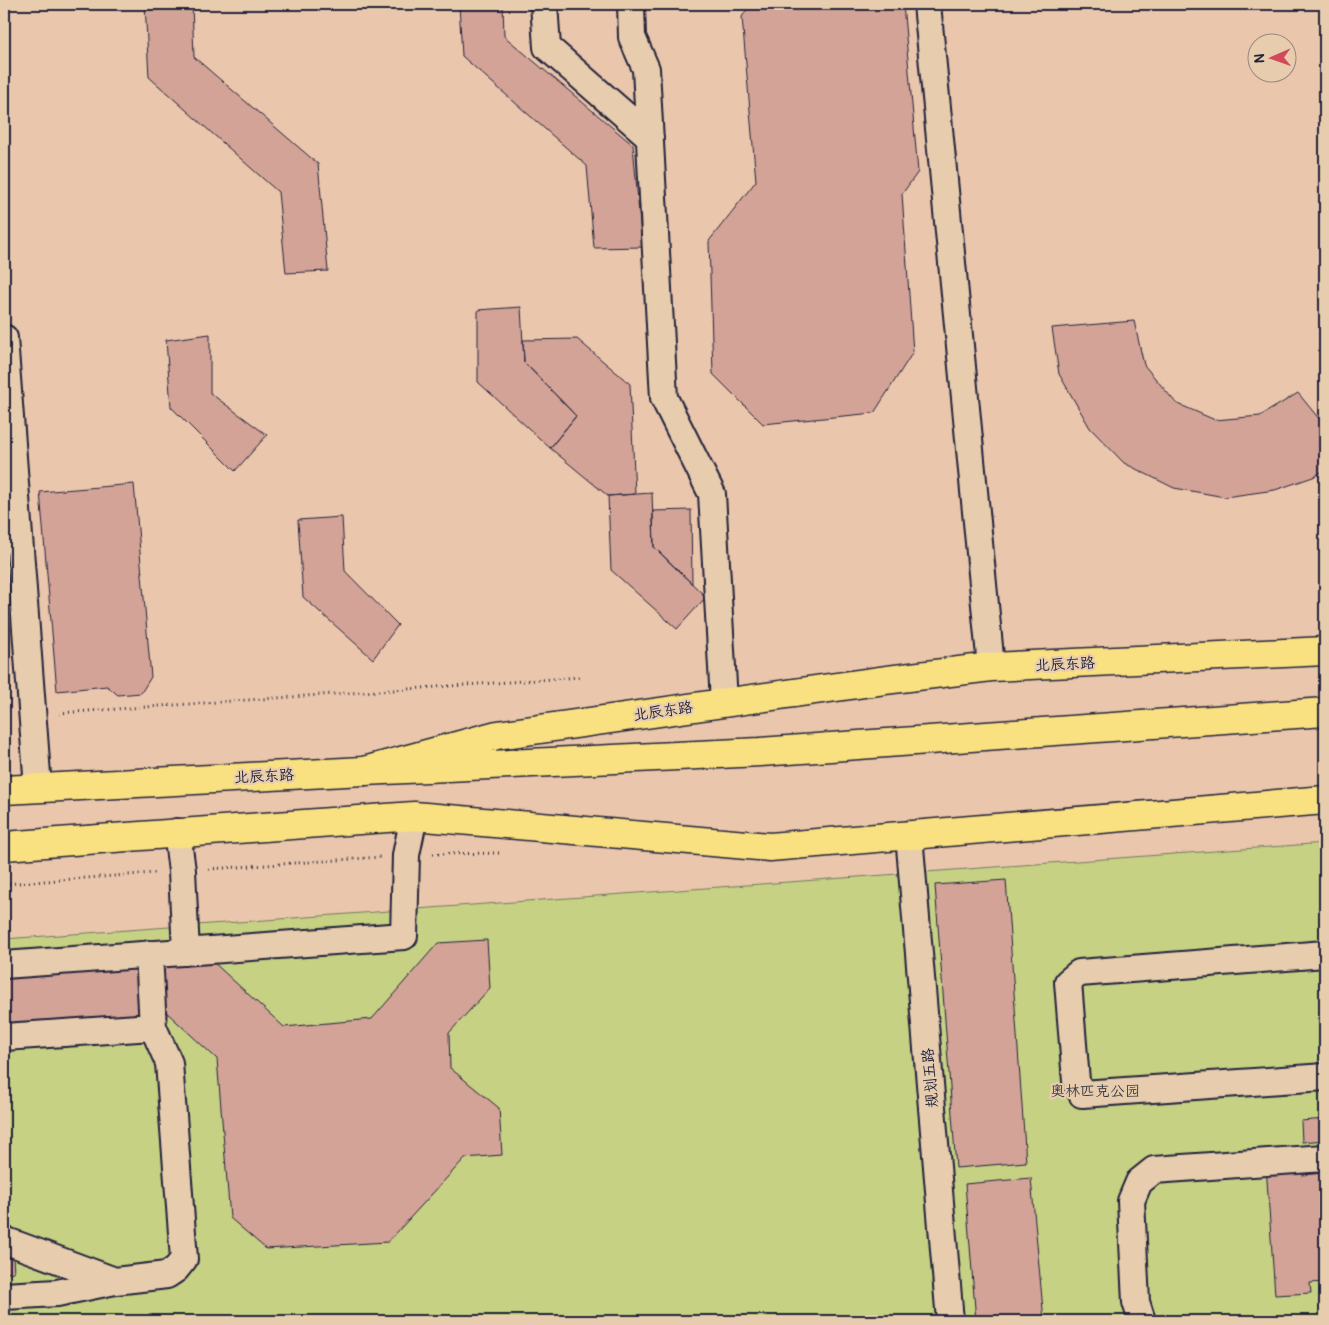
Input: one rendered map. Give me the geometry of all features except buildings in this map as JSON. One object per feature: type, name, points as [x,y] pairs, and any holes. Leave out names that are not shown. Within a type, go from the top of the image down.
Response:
[{"type":"main road","name":"北辰东路","points":[[4,790],[364,772],[497,735],[724,702],[991,667],[1325,652]]},
{"type":"main road","points":[[364,772],[760,752],[1325,712]]},
{"type":"main road","points":[[4,846],[414,816],[770,847],[1325,800]]},
{"type":"street","points":[[544,4],[547,47],[650,138]]},
{"type":"street","points":[[631,4],[632,37],[646,68],[664,398],[712,494],[724,702]]},
{"type":"street","points":[[928,4],[991,667]]},
{"type":"street","points":[[4,338],[38,788]]},
{"type":"street","points":[[4,965],[404,936],[406,855],[414,816]]},
{"type":"street","points":[[177,832],[182,871],[186,952]]},
{"type":"street","name":"规划五路","points":[[909,835],[950,1321]]},
{"type":"street","points":[[4,1296],[57,1293],[115,1280],[167,1275],[176,1270],[184,1259],[169,1063],[153,1028],[149,954]]},
{"type":"street","points":[[1325,954],[1079,973],[1068,982],[1076,1081],[1082,1094],[1325,1077]]},
{"type":"street","points":[[4,1037],[153,1028]]},
{"type":"street","points":[[1142,1321],[1136,1302],[1130,1201],[1139,1182],[1154,1170],[1325,1158]]},
{"type":"street","points":[[4,1240],[115,1280]]},
{"type":"path","points":[[32,714],[581,677]]},
{"type":"green space","name":"奥林匹克公园","points":[[1325,843],[1325,1321],[4,1321],[4,939]]}]
